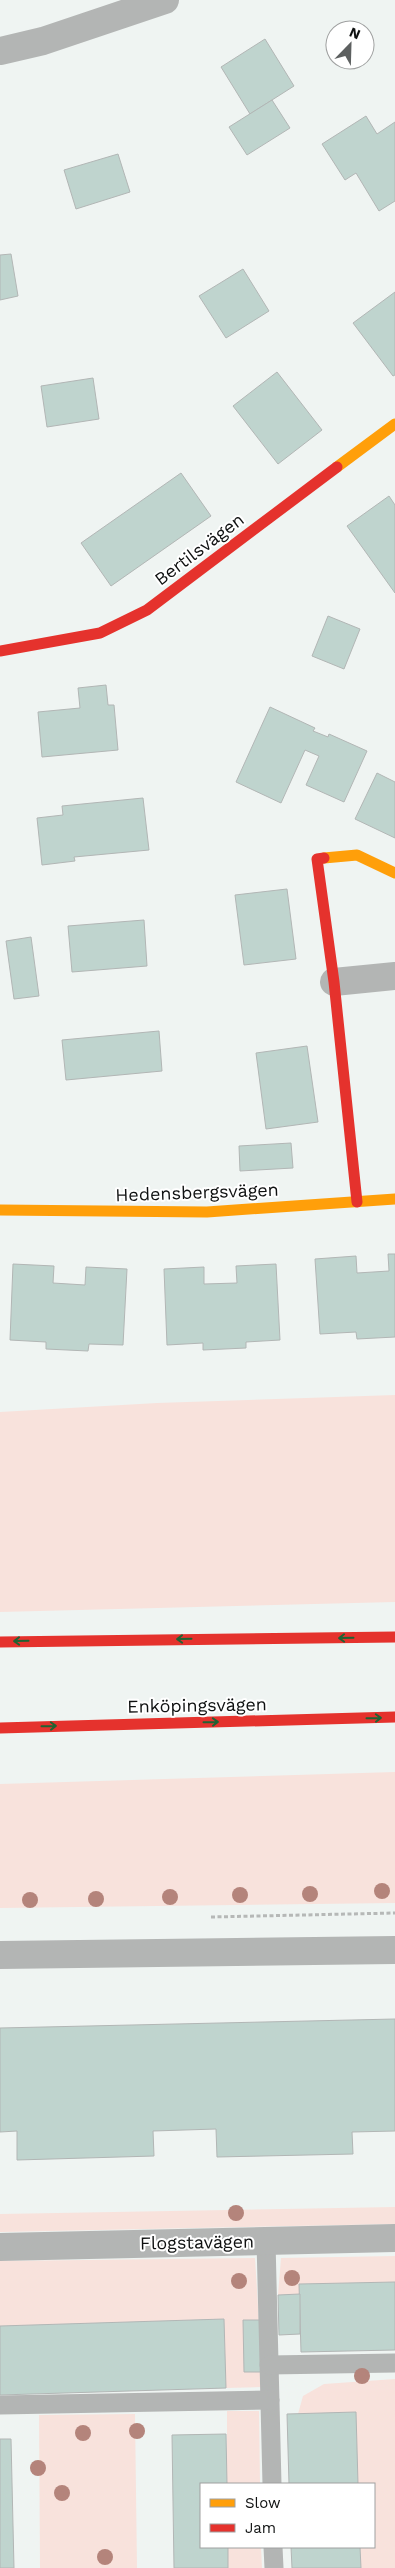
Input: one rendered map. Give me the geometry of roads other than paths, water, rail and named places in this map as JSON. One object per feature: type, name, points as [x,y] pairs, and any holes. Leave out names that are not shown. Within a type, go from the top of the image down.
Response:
[{"type":"street","points":[[0,51],[42,41],[165,0]]},
{"type":"street","name":"Bertilsvägen","points":[[0,651],[100,633],[147,610],[395,424]]},
{"type":"street","points":[[357,1202],[334,982],[317,858],[357,855],[395,873]]},
{"type":"street","points":[[334,982],[395,976]]},
{"type":"street","name":"Hedensbergsvägen","points":[[0,1210],[207,1212],[395,1199]]},
{"type":"street","points":[[0,1642],[395,1637]]},
{"type":"street","name":"Enköpingsvägen","points":[[0,1728],[395,1717]]},
{"type":"street","points":[[0,1955],[395,1950]]},
{"type":"street","name":"Flogstavägen","points":[[0,2247],[395,2238]]},
{"type":"lane","points":[[266,2241],[272,2483]]},
{"type":"lane","points":[[269,2365],[395,2363]]},
{"type":"lane","points":[[0,2405],[270,2400]]},
{"type":"lane","points":[[273,2548],[274,2568]]}]
